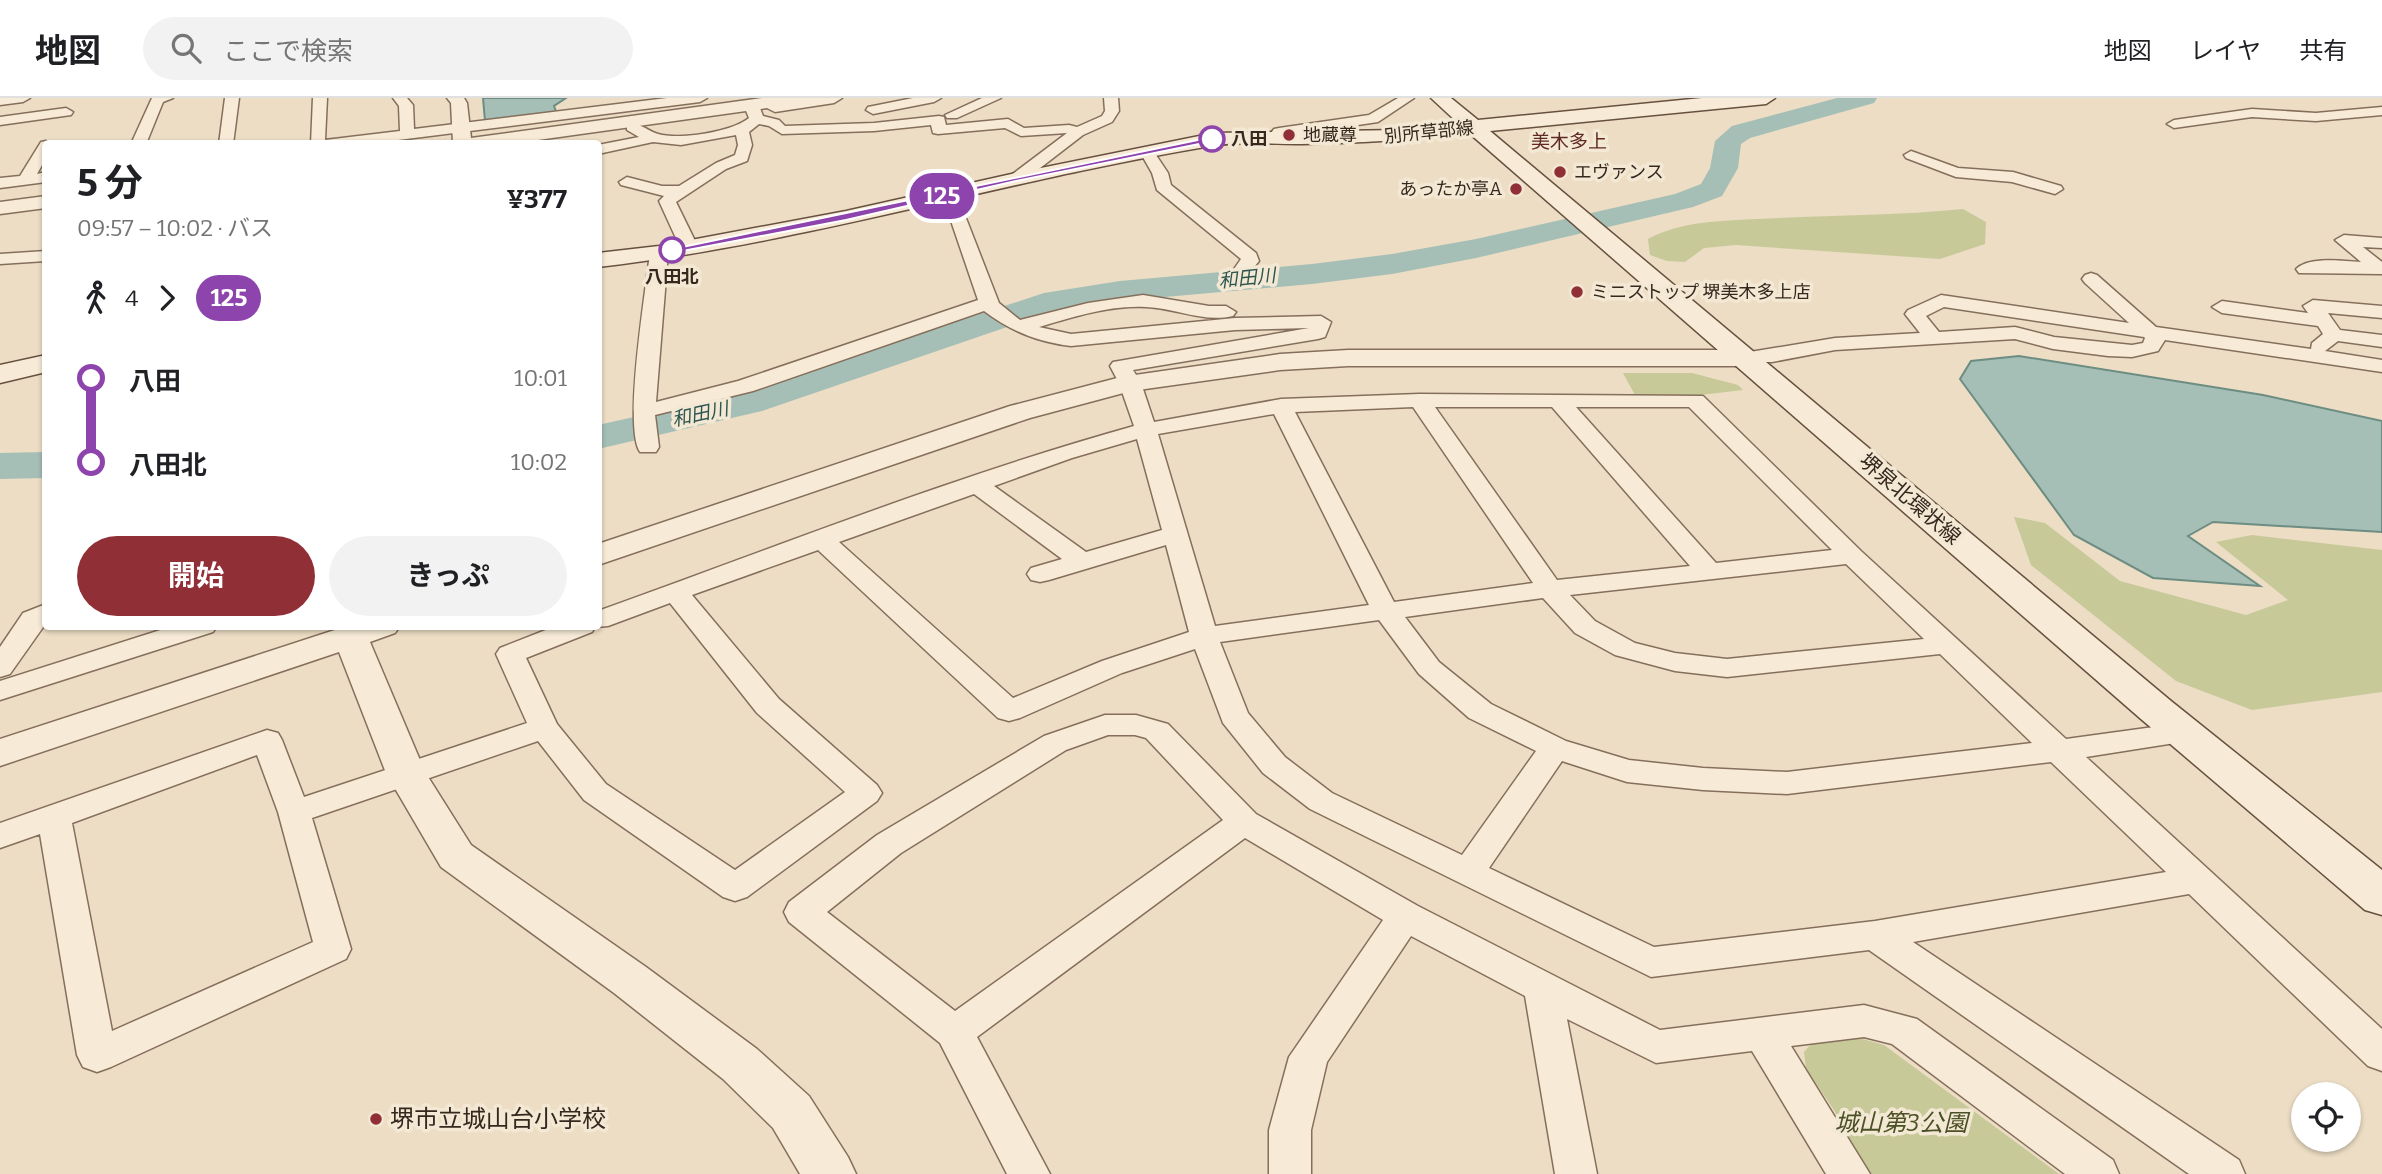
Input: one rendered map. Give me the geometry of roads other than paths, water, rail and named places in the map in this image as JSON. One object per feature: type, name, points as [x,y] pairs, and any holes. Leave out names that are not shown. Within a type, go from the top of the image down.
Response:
[{"type":"main road","name":"堺泉北環状線","points":[[1440,98],[2183,733],[2382,898]]},
{"type":"main road","name":"別所草部線","points":[[602,260],[659,253],[1225,137],[1370,138],[1561,116],[1766,98]]},
{"type":"main road","points":[[0,374],[42,363]]},
{"type":"street","points":[[0,101],[23,98]]},
{"type":"street","points":[[140,140],[158,99],[166,98]]},
{"type":"street","points":[[227,140],[232,98]]},
{"type":"street","points":[[318,140],[320,98]]},
{"type":"street","points":[[400,98],[406,105],[407,134]]},
{"type":"street","points":[[455,98],[459,103],[464,138]]},
{"type":"street","points":[[464,138],[641,102],[700,98]]},
{"type":"street","points":[[602,149],[653,138],[681,141],[799,98]]},
{"type":"street","points":[[538,140],[632,127],[751,116],[834,98]]},
{"type":"street","points":[[359,140],[407,134],[464,138],[751,116],[794,122],[934,98]]},
{"type":"street","points":[[952,115],[994,98]]},
{"type":"street","points":[[1016,179],[1078,132],[1107,119],[1112,111],[1111,98]]},
{"type":"street","points":[[1275,137],[1279,132],[1373,119],[1407,98]]},
{"type":"street","points":[[2174,124],[2252,113],[2316,117],[2382,111]]},
{"type":"street","points":[[0,121],[66,112],[48,140]]},
{"type":"street","points":[[751,116],[774,122],[782,131],[874,127],[939,120],[937,130],[1008,123],[1021,132],[1069,128],[1078,132]]},
{"type":"street","points":[[689,247],[667,201],[721,166],[742,158],[745,145],[741,131],[751,116]]},
{"type":"street","points":[[632,127],[653,138]]},
{"type":"street","points":[[25,180],[42,151]]},
{"type":"street","points":[[1147,152],[1160,173],[1163,187],[1250,257],[1243,269]]},
{"type":"street","points":[[1911,155],[1956,172],[2013,177],[2055,190]]},
{"type":"street","points":[[0,183],[42,178]]},
{"type":"street","points":[[627,182],[662,191],[681,191]]},
{"type":"street","points":[[0,201],[42,196]]},
{"type":"street","points":[[934,198],[956,213],[989,304],[1017,326],[1052,338],[1071,340],[1235,324],[1321,322],[1318,333],[1120,366],[1146,430],[1205,636],[1234,716],[1275,765],[1321,801],[1651,962],[1875,934],[2195,880]]},
{"type":"street","points":[[0,208],[42,203]]},
{"type":"street","points":[[2381,270],[2344,240],[2382,243]]},
{"type":"street","points":[[647,444],[645,413],[659,253]]},
{"type":"street","points":[[0,259],[42,256]]},
{"type":"street","points":[[2305,269],[2337,266],[2381,270]]},
{"type":"street","points":[[602,554],[1008,416],[1129,383],[1280,362],[1348,358],[1745,358],[1805,351],[1835,344],[2015,333],[2053,343],[2132,351],[2151,347],[2156,337],[2091,279]]},
{"type":"street","points":[[1017,326],[1095,307],[1129,303],[1157,301],[1221,312],[1286,304]]},
{"type":"street","points":[[1933,337],[1914,314],[1941,301],[2374,365],[2382,383]]},
{"type":"street","points":[[645,413],[745,386],[989,304]]},
{"type":"street","points":[[2329,328],[2313,306],[2382,312]]},
{"type":"street","points":[[2222,307],[2382,341]]},
{"type":"street","points":[[2307,356],[2329,328]]},
{"type":"street","points":[[1419,400],[1550,589],[1585,627],[1625,649],[1675,662],[1727,668],[1948,645]]},
{"type":"street","points":[[602,619],[1064,453],[1146,430],[1219,415],[1282,406],[1419,400],[1695,401],[1852,556],[2382,1054]]},
{"type":"street","points":[[1558,400],[1710,572]]},
{"type":"street","points":[[1282,406],[1384,610],[1429,668],[1480,711],[1555,748],[1627,771],[1703,779],[1787,783],[2183,733]]},
{"type":"street","points":[[976,485],[1082,562]]},
{"type":"street","points":[[1041,574],[1176,534]]},
{"type":"street","points":[[822,540],[1009,711],[1112,667],[1205,636],[1550,589],[1852,556]]},
{"type":"street","points":[[572,630],[510,654],[544,728],[595,792],[735,888],[866,793],[768,706],[674,592]]},
{"type":"street","points":[[0,668],[33,619],[42,614]]},
{"type":"street","points":[[0,691],[191,630]]},
{"type":"street","points":[[0,752],[359,630],[407,773],[456,856],[630,980],[740,1064],[791,1112],[829,1174]]},
{"type":"street","points":[[1029,1174],[954,1032],[802,912],[889,844],[1055,743],[1105,725],[1136,724],[1157,731],[1244,822],[1405,916],[1656,1047],[1864,1021],[1903,1030],[2098,1174]]},
{"type":"street","points":[[295,813],[544,728]]},
{"type":"street","points":[[0,836],[267,740],[295,813],[333,949],[97,1055],[54,817]]},
{"type":"street","points":[[1468,872],[1555,748]]},
{"type":"street","points":[[954,1032],[1244,822]]},
{"type":"street","points":[[1290,1174],[1290,1130],[1309,1057],[1405,916]]},
{"type":"street","points":[[1875,934],[2224,1174]]},
{"type":"street","points":[[1542,986],[1576,1174]]},
{"type":"street","points":[[1762,1033],[1849,1174]]},
{"type":"water","points":[[483,98],[566,98],[554,106],[557,114],[485,121]]},
{"type":"water","points":[[2019,356],[2263,395],[2382,421],[2382,532],[2213,522],[2188,536],[2260,586],[2153,578],[2074,535],[1960,379],[1971,361]]},
{"type":"waterway","name":"和田川","points":[[602,436],[748,403],[1044,303],[1120,291],[1392,264],[1476,248],[1683,201],[1712,190],[1724,168],[1728,141],[1741,132],[1865,98]]},
{"type":"waterway","name":"和田川","points":[[0,466],[42,465]]},
{"type":"place","name":"地蔵尊","points":[[1289,135]]},
{"type":"place","name":"八田","points":[[1212,139]]},
{"type":"place","name":"エヴァンス","points":[[1560,172]]},
{"type":"place","name":"あったか亭A","points":[[1516,189]]},
{"type":"place","name":"八田北","points":[[672,250]]},
{"type":"place","name":"ミニストップ 堺美木多上店","points":[[1577,292]]},
{"type":"place","name":"堺市立城山台小学校","points":[[376,1119]]},
{"type":"district","name":"美木多上","points":[[1569,141]]},
{"type":"park label","name":"城山第3公園","points":[[1901,1123]]}]
